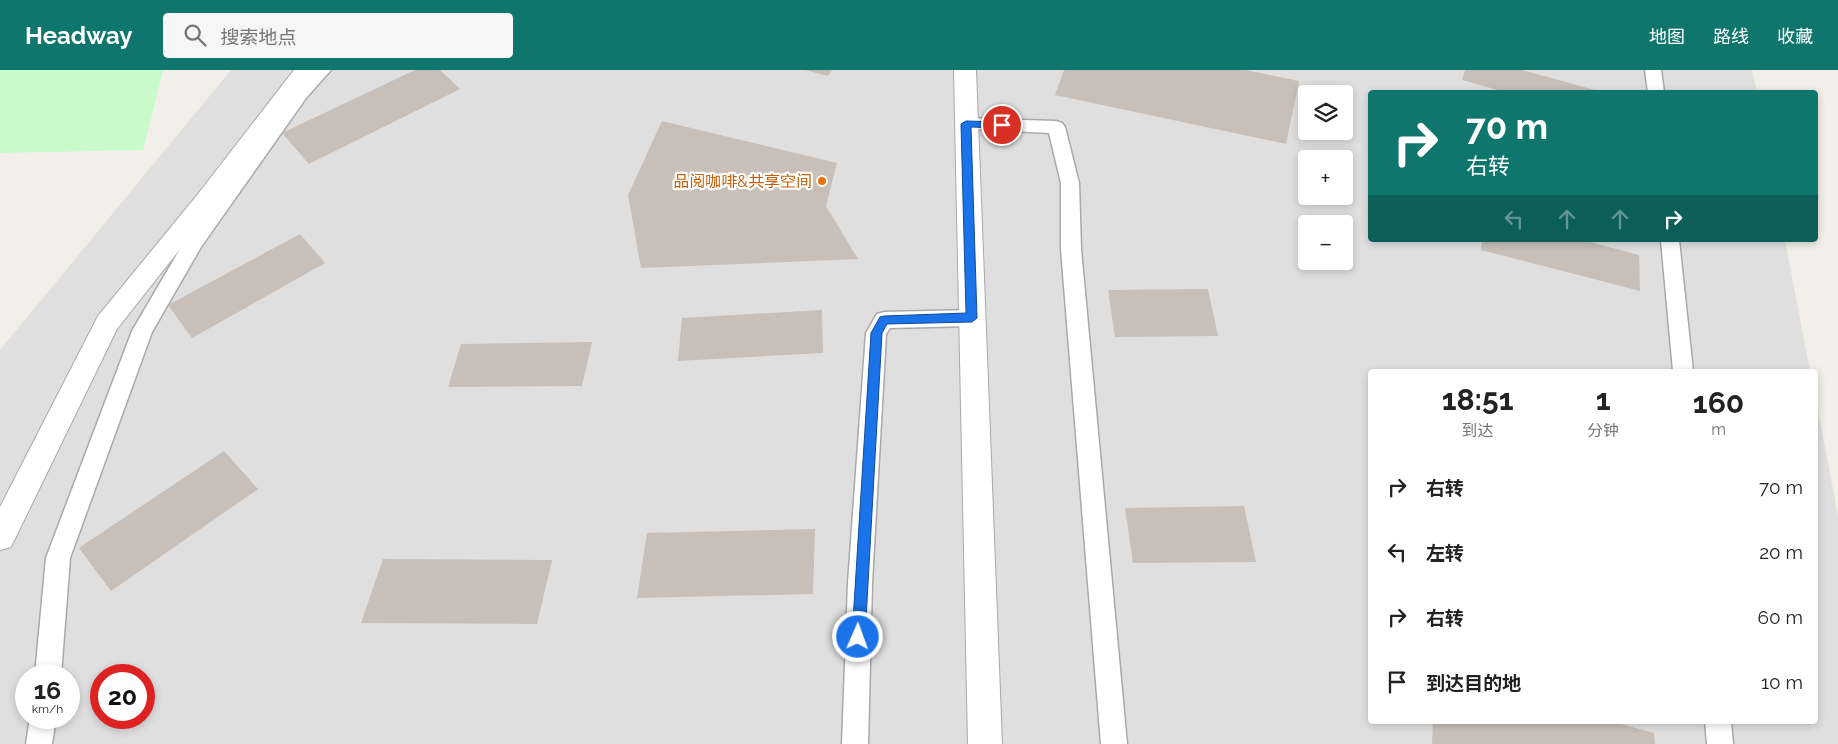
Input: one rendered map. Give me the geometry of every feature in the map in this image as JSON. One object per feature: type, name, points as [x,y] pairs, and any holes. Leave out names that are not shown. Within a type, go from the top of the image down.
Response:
[{"type":"street","points":[[0,537],[107,323],[206,200],[305,70]]},
{"type":"street","points":[[965,70],[984,744]]},
{"type":"lane","points":[[49,664],[58,558],[142,331],[194,242],[300,94],[322,70]]},
{"type":"lane","points":[[1653,70],[1656,90]]},
{"type":"lane","points":[[966,124],[1056,127],[1070,183],[1071,259],[1114,744]]},
{"type":"lane","points":[[1670,242],[1683,369]]},
{"type":"lane","points":[[855,744],[860,584],[876,333],[884,320],[972,318]]},
{"type":"lane","points":[[1718,724],[1720,744]]},
{"type":"lane","points":[[39,744],[41,729]]},
{"type":"shaded area","points":[[231,70],[1752,70],[1757,90],[1368,90],[1368,242],[1785,242],[1810,369],[1368,369],[1368,724],[1818,724],[1818,412],[1838,515],[1838,744],[0,744],[0,350]]},
{"type":"green space","points":[[0,70],[163,70],[143,150],[0,153]]},
{"type":"building","points":[[415,70],[440,70],[460,89],[309,164],[282,133]]},
{"type":"building","points":[[805,70],[832,70],[828,76]]},
{"type":"building","points":[[1064,70],[1246,70],[1299,81],[1286,144],[1055,95]]},
{"type":"building","points":[[1465,70],[1522,70],[1595,90],[1498,90],[1462,80]]},
{"type":"building","points":[[662,121],[837,163],[826,206],[858,259],[641,268],[628,195]]},
{"type":"building","points":[[300,234],[325,263],[192,338],[168,305]]},
{"type":"building","points":[[1482,242],[1590,242],[1639,255],[1640,291],[1481,250]]},
{"type":"building","points":[[1208,289],[1218,336],[1115,337],[1108,290]]},
{"type":"building","points":[[822,310],[823,353],[678,361],[682,318]]},
{"type":"building","points":[[592,342],[582,386],[448,387],[461,344]]},
{"type":"building","points":[[224,451],[258,489],[111,591],[79,548]]},
{"type":"building","points":[[1244,506],[1256,562],[1133,563],[1125,508]]},
{"type":"building","points":[[815,529],[813,594],[637,598],[647,533]]},
{"type":"building","points":[[383,559],[552,560],[537,624],[361,623]]},
{"type":"building","points":[[1433,724],[1621,724],[1654,733],[1655,744],[1432,744]]},
{"type":"place","name":"品阅咖啡&共享空间","points":[[822,181]]},
{"type":"route","points":[[858,637],[876,333],[884,320],[972,318],[966,124],[1002,125]]}]
